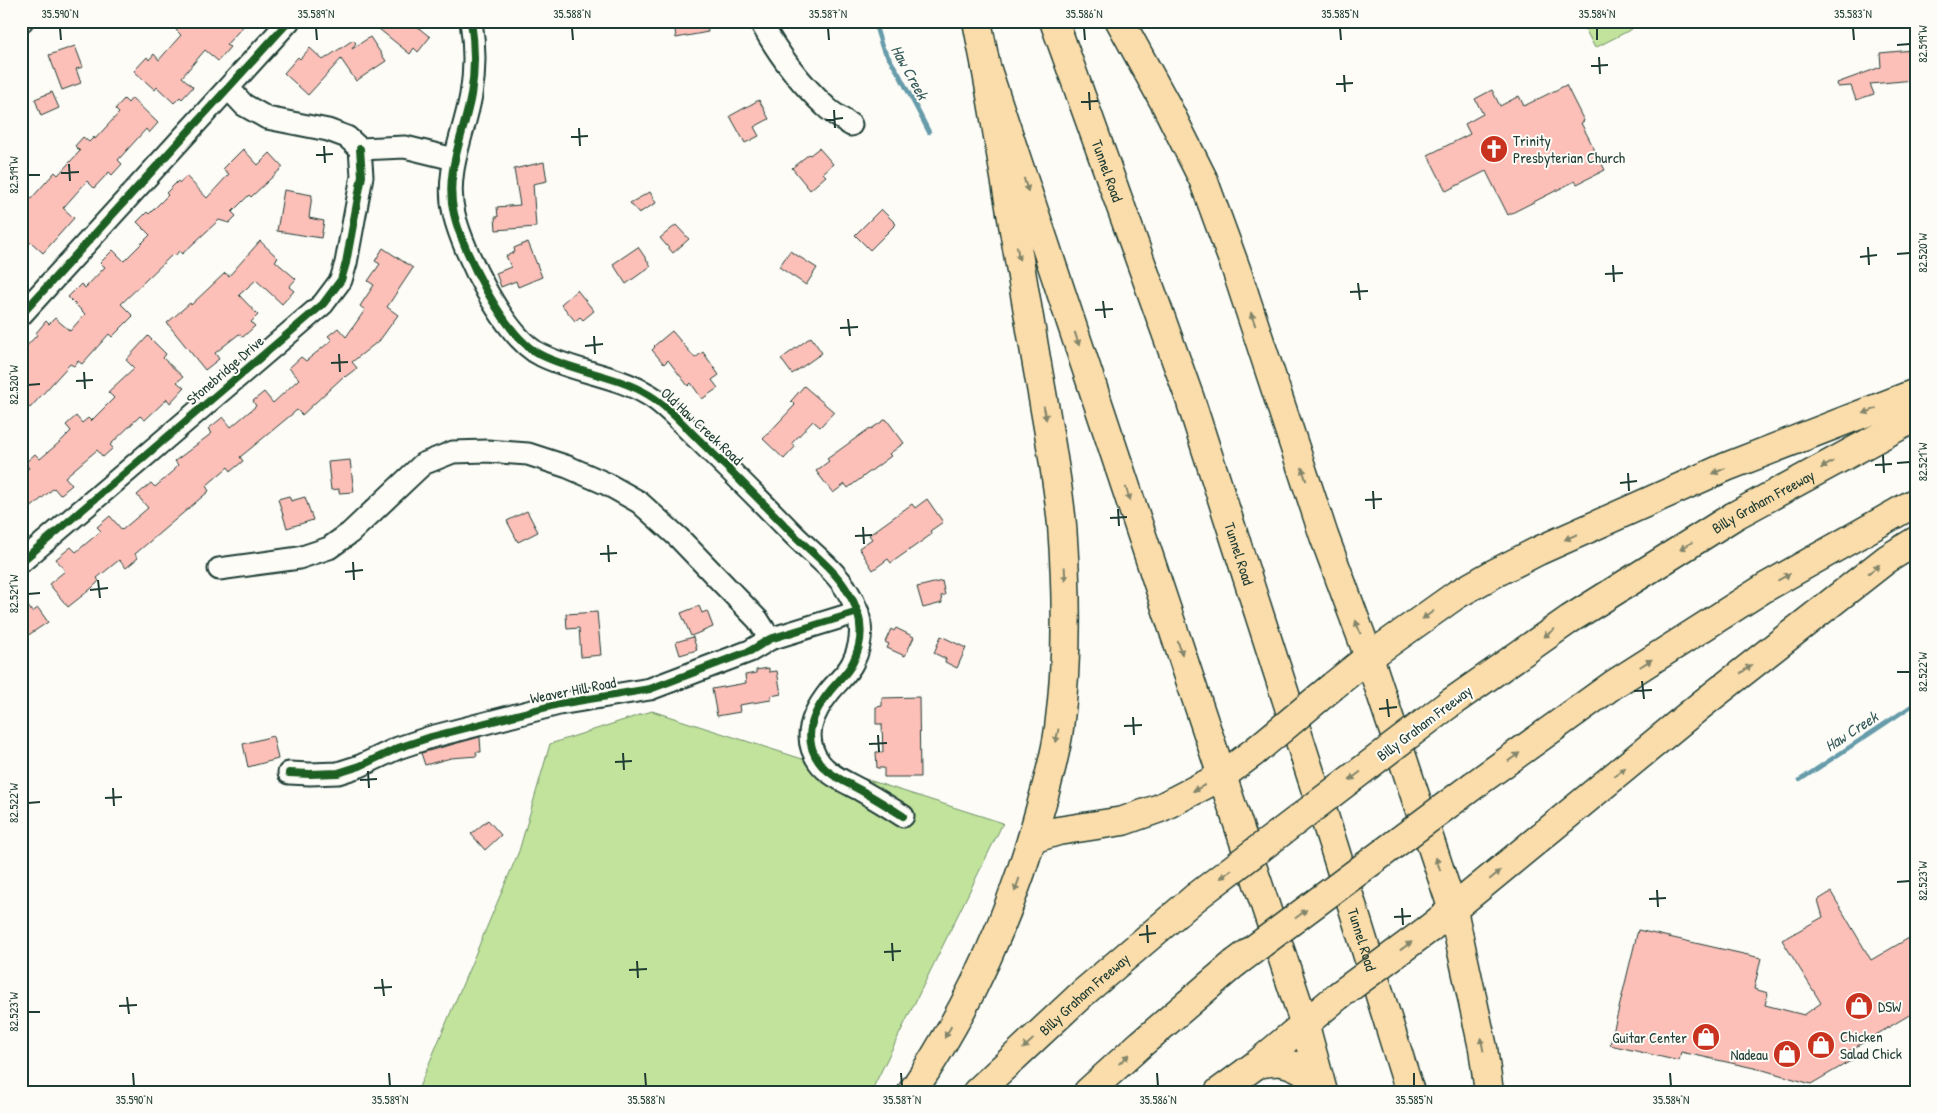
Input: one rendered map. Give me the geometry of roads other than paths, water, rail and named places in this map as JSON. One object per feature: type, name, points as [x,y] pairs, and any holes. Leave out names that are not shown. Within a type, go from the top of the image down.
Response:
[{"type":"main road","points":[[912,1092],[960,1014],[988,957],[1012,901],[1032,839],[1059,729],[1065,656],[1066,590],[1063,542],[1053,458],[977,21]]},
{"type":"main road","name":"Tunnel Road","points":[[1054,21],[1190,399],[1334,847],[1410,1092]]},
{"type":"main road","points":[[1120,21],[1166,105],[1203,180],[1236,269],[1324,536],[1369,657],[1453,910],[1483,1048],[1489,1092]]},
{"type":"main road","points":[[986,66],[1304,1022],[1322,1092]]},
{"type":"main road","points":[[1032,839],[1058,831],[1123,820],[1160,808],[1222,776],[1369,657],[1456,595],[1495,573],[1538,551],[1726,467],[1916,393]]},
{"type":"main road","name":"Billy Graham Freeway","points":[[977,1092],[1083,993],[1196,897],[1449,704],[1570,619],[1734,516],[1916,417]]},
{"type":"main road","points":[[1088,1092],[1234,964],[1614,684],[1766,587],[1916,502]]},
{"type":"main road","points":[[1219,1092],[1257,1064],[1304,1022],[1453,910],[1701,705],[1887,559],[1916,540]]},
{"type":"main road","points":[[1257,1064],[1280,1062],[1305,1071],[1317,1082],[1322,1092]]},
{"type":"street","points":[[21,315],[289,21]]},
{"type":"street","name":"Old Haw Creek Road","points":[[471,21],[474,65],[471,93],[454,159],[451,193],[457,227],[478,274],[518,337],[528,347],[539,354],[631,385],[662,404],[846,588],[858,612],[861,628],[857,652],[853,663],[818,707],[811,722],[809,735],[811,748],[820,764],[839,778],[903,816]]},
{"type":"street","points":[[760,21],[771,40],[826,107],[851,125]]},
{"type":"street","points":[[229,88],[244,105],[267,118],[328,130],[347,137],[360,149],[405,147],[454,159]]},
{"type":"street","name":"Stonebridge Drive","points":[[21,562],[323,304],[341,280],[348,254],[362,176],[360,149]]},
{"type":"street","points":[[219,569],[299,558],[329,548],[350,533],[423,464],[453,452],[487,451],[528,454],[568,467],[607,484],[639,502],[679,538],[758,620],[770,639]]},
{"type":"street","name":"Weaver Hill Road","points":[[289,772],[325,774],[348,771],[398,748],[431,737],[559,704],[650,689],[750,651],[770,639],[858,612]]},
{"type":"waterway","name":"Haw Creek","points":[[874,21],[882,47],[899,74],[929,132]]},
{"type":"waterway","name":"Haw Creek","points":[[1800,780],[1916,703]]},
{"type":"place","name":"Trinity Presbyterian Church","points":[[1494,149]]},
{"type":"place","name":"DSW","points":[[1859,1006]]},
{"type":"place","name":"Guitar Center","points":[[1706,1037]]},
{"type":"place","name":"Chicken Salad Chick","points":[[1821,1045]]},
{"type":"place","name":"Nadeau","points":[[1787,1054]]}]
